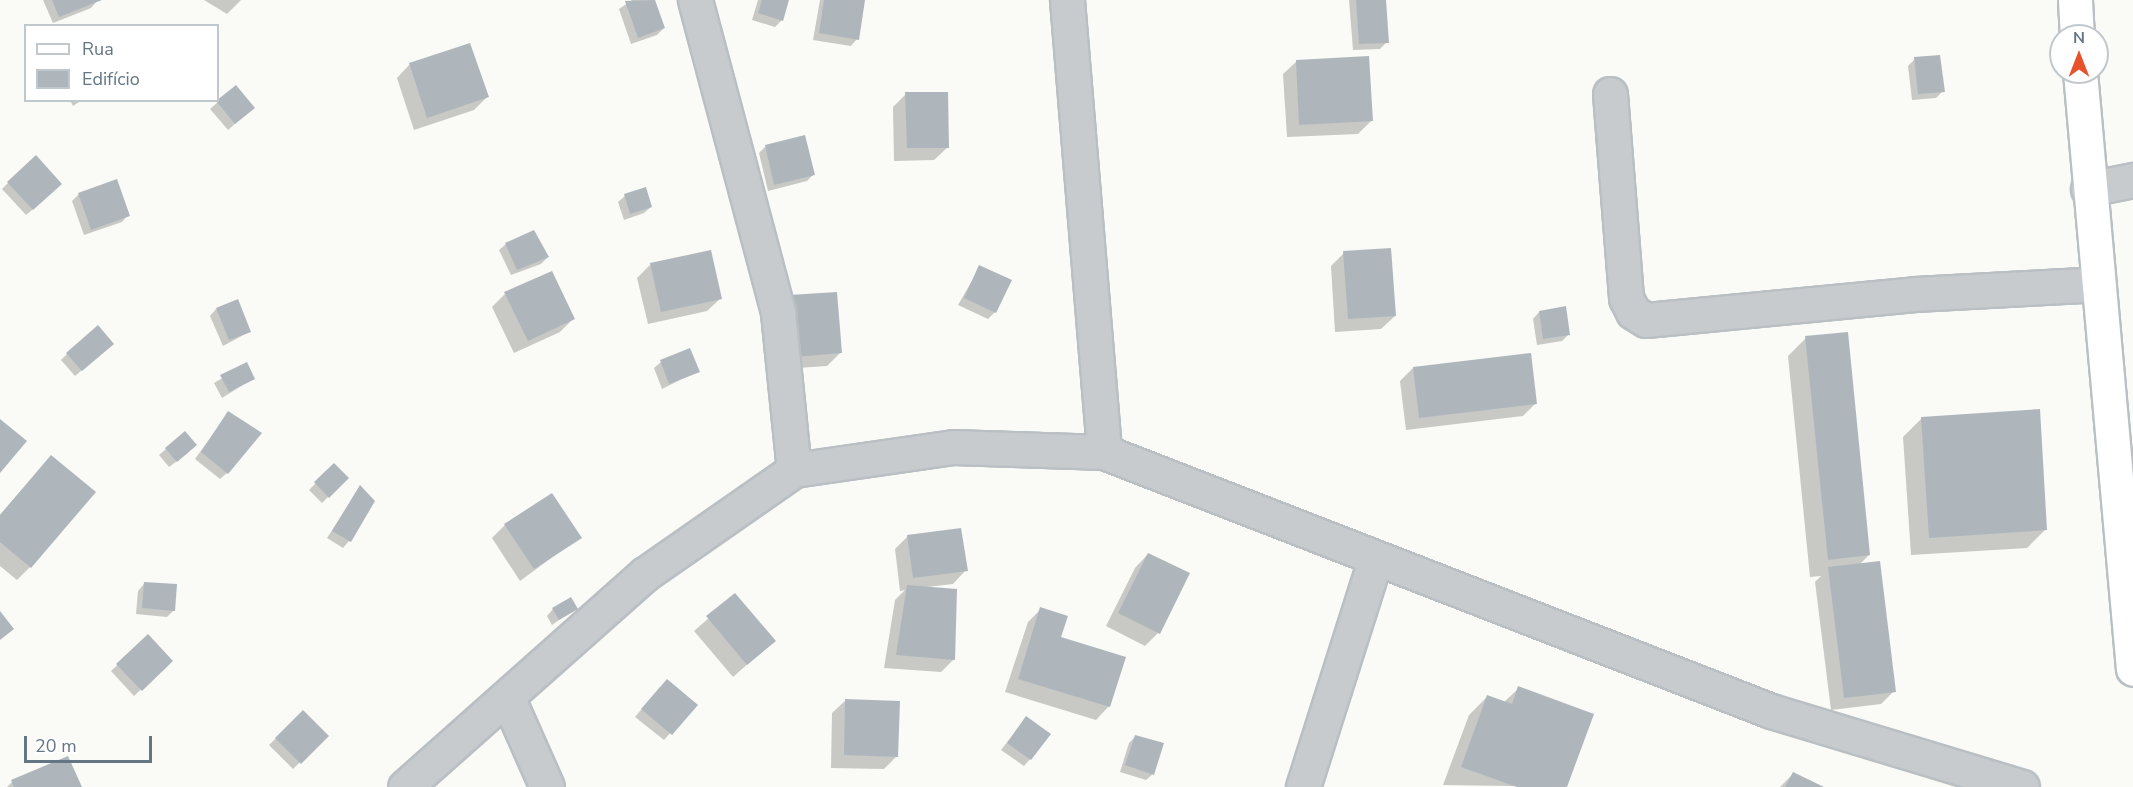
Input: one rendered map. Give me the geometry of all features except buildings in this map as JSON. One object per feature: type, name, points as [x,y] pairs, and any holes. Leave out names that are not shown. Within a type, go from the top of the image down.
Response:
[{"type":"street","points":[[694,0],[778,313],[794,470]]},
{"type":"street","points":[[1067,0],[1104,452]]},
{"type":"street","points":[[2075,0],[2076,24]]},
{"type":"street","points":[[2081,84],[2088,189],[2133,669]]},
{"type":"street","points":[[1610,94],[1626,298],[1633,312],[1646,320],[1915,294],[2097,284]]},
{"type":"street","points":[[2088,189],[2133,180]]},
{"type":"street","points":[[405,787],[508,699],[645,574],[794,470],[952,447],[1104,452],[1375,560],[1771,711],[2022,787]]},
{"type":"street","points":[[1303,787],[1375,560]]},
{"type":"street","points":[[508,699],[547,787]]}]
